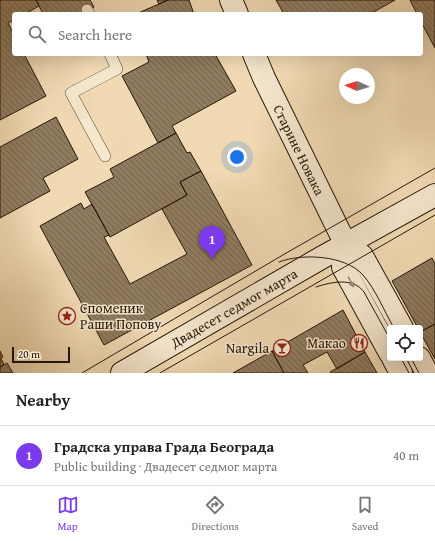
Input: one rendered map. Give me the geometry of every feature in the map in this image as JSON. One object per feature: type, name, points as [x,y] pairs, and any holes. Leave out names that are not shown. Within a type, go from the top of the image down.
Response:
[{"type":"main road","points":[[231,0],[236,12]]},
{"type":"main road","name":"Старине Новака","points":[[255,56],[264,78],[346,245],[353,248],[362,256],[400,325]]},
{"type":"main road","name":"Двадесет седмог марта","points":[[122,373],[435,195]]},
{"type":"main road","points":[[346,245],[343,256],[343,267],[387,348]]},
{"type":"main road","points":[[395,361],[401,373]]},
{"type":"main road","points":[[420,361],[427,373]]},
{"type":"lane","points":[[105,156],[71,93],[117,69],[111,56]]},
{"type":"building","points":[[0,0],[36,0],[39,6],[28,12],[12,12],[12,21],[8,23],[12,31],[12,56],[25,56],[46,96],[0,120]]},
{"type":"building","points":[[36,0],[90,0],[94,7],[84,12],[42,12]]},
{"type":"building","points":[[157,0],[168,0],[159,4]]},
{"type":"building","points":[[168,0],[189,0],[193,12],[141,12]]},
{"type":"building","points":[[276,0],[395,0],[374,12],[283,12]]},
{"type":"building","points":[[410,0],[435,0],[435,48],[423,26],[423,12],[416,12]]},
{"type":"building","points":[[147,56],[216,56],[236,91],[172,126],[176,133],[158,143],[122,76],[149,62]]},
{"type":"building","points":[[56,117],[78,159],[43,178],[50,191],[0,218],[0,147]]},
{"type":"building","points":[[176,133],[187,153],[190,152],[201,171],[180,182],[187,195],[110,237],[85,192],[114,177],[110,169]]},
{"type":"building","points":[[201,171],[252,265],[104,345],[40,226],[81,203],[84,209],[92,204],[109,235],[104,237],[130,284],[187,254],[162,209],[187,195],[180,182]]},
{"type":"building","points":[[432,258],[435,264],[435,324],[423,330],[423,325],[416,325],[392,281]]},
{"type":"building","points":[[343,310],[365,352],[337,369],[327,352],[303,365],[308,373],[284,373],[272,351]]},
{"type":"building","points":[[435,324],[435,359],[423,337],[423,330]]},
{"type":"building","points":[[0,351],[3,357],[1,358],[4,365],[0,367]]},
{"type":"building","points":[[272,351],[284,373],[233,373]]},
{"type":"building","points":[[365,352],[377,373],[330,372]]},
{"type":"building","points":[[7,363],[13,373],[0,373],[0,367]]},
{"type":"tram line","points":[[82,373],[435,168]]},
{"type":"tram line","points":[[160,373],[435,215]]},
{"type":"tram line","points":[[279,262],[299,257],[311,257],[346,263],[363,275],[372,287],[392,325]]},
{"type":"tram line","points":[[316,287],[335,282],[354,284],[359,287],[364,292],[387,334]]},
{"type":"tram line","points":[[403,361],[409,373]]},
{"type":"tram line","points":[[413,361],[419,373]]},
{"type":"place","name":"Градска управа Града Београда","points":[[212,259]]},
{"type":"place","name":"Споменик Раши Попову","points":[[67,316]]},
{"type":"place","name":"Макао","points":[[359,343]]},
{"type":"place","name":"Nargila","points":[[282,348]]}]
